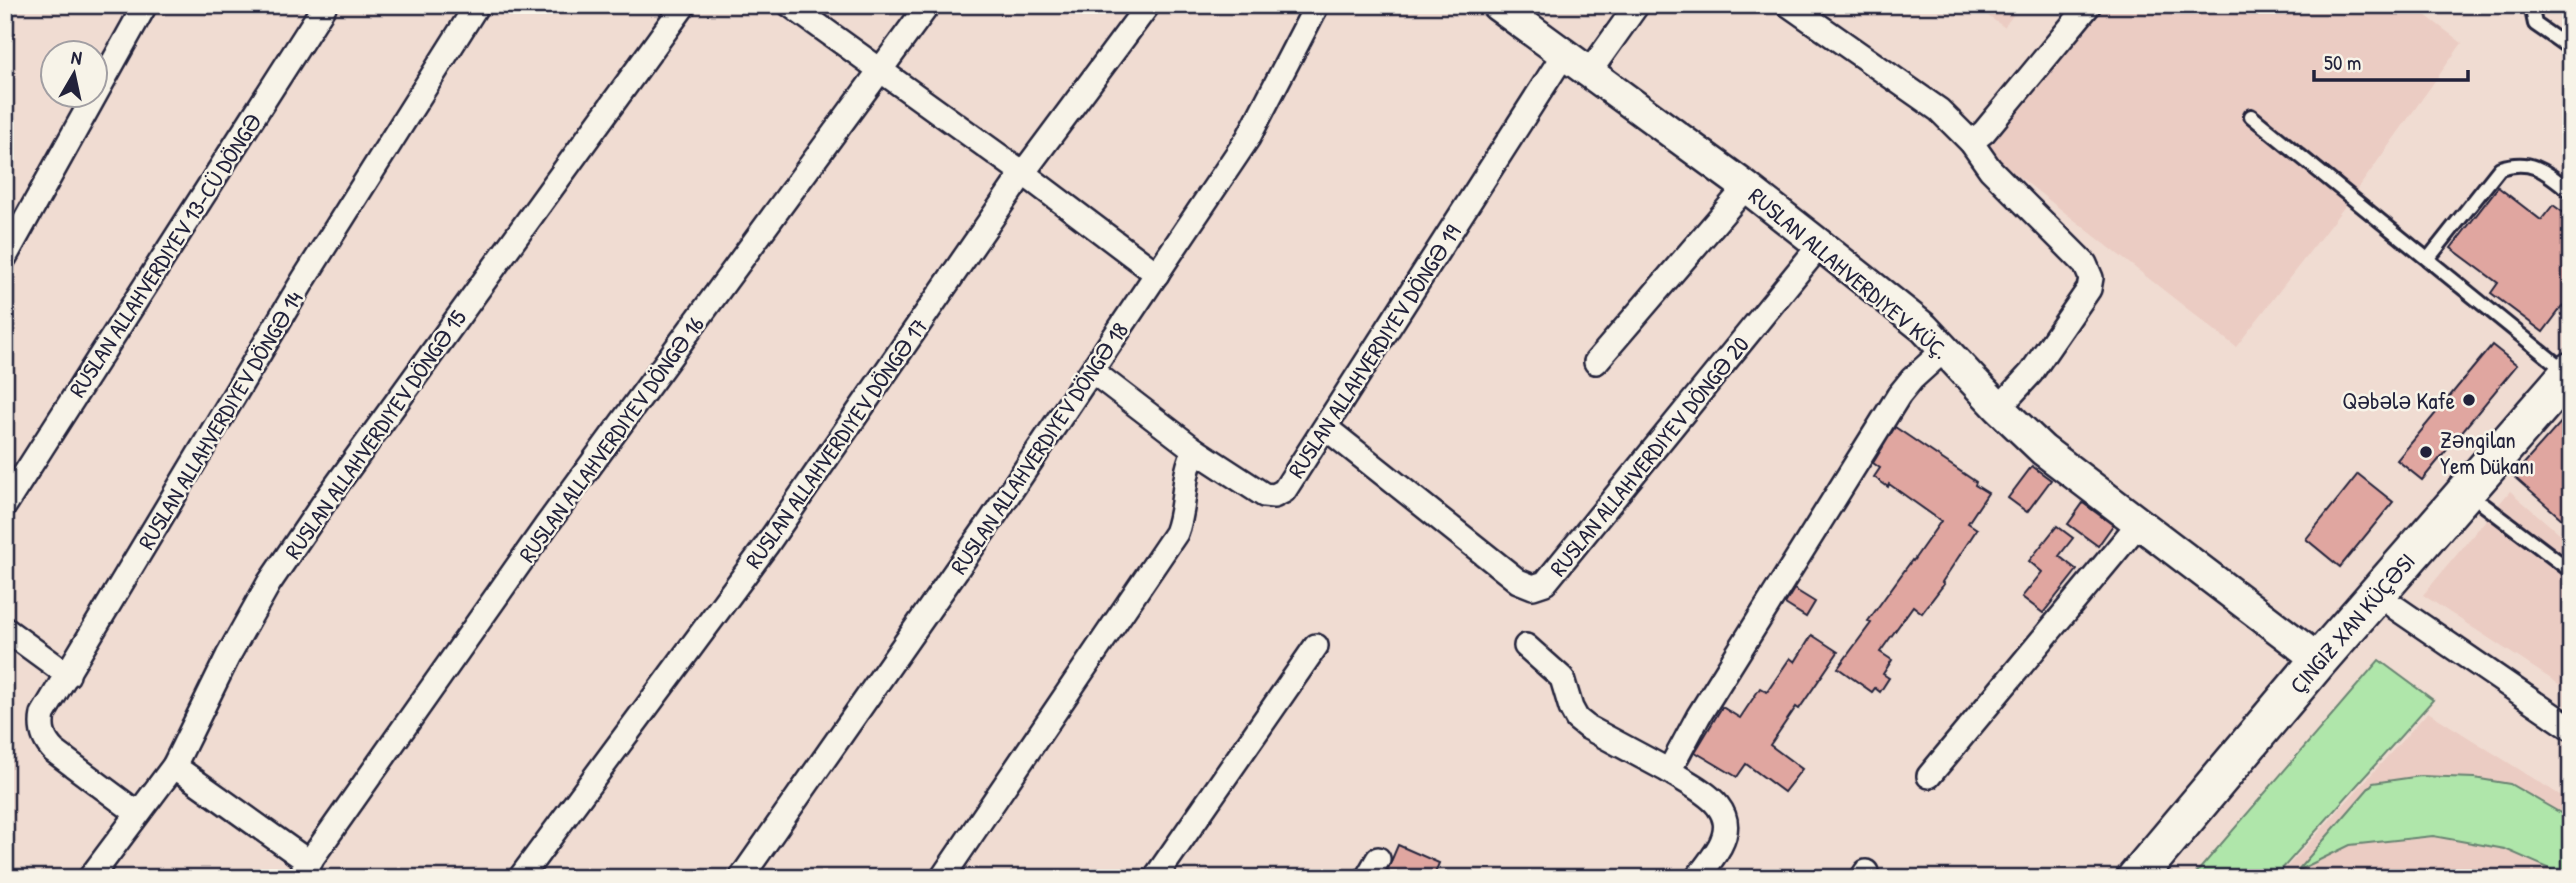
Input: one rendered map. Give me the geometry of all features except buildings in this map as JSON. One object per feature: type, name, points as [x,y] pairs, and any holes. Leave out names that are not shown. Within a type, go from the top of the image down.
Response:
[{"type":"main road","name":"ÇINGIZ XAN KÜÇƏSI","points":[[2164,878],[2484,505],[2570,384]]},
{"type":"main road","name":"ÇINGIZ XAN KÜÇƏSI","points":[[2136,878],[2319,660],[2570,384]]},
{"type":"street","points":[[5,257],[145,5]]},
{"type":"street","name":"RUSLAN ALLAHVERDIYEV 13-CÜ DÖNGƏ","points":[[5,505],[325,5]]},
{"type":"street","name":"RUSLAN ALLAHVERDIYEV DÖNGƏ 14","points":[[137,813],[46,744],[41,725],[43,714],[304,279],[477,5]]},
{"type":"street","name":"RUSLAN ALLAHVERDIYEV DÖNGƏ 15","points":[[90,878],[174,766],[228,656],[269,583],[325,501],[684,5]]},
{"type":"street","points":[[790,5],[1023,173],[1157,274]]},
{"type":"street","name":"RUSLAN ALLAHVERDIYEV DÖNGƏ 16","points":[[304,870],[546,526],[928,5]]},
{"type":"street","name":"RUSLAN ALLAHVERDIYEV DÖNGƏ 17","points":[[520,878],[766,546],[1023,173],[1148,5]]},
{"type":"street","name":"RUSLAN ALLAHVERDIYEV DÖNGƏ 18","points":[[741,878],[975,544],[1248,138],[1317,5]]},
{"type":"street","name":"RUSLAN ALLAHVERDIYEV KÜÇ.","points":[[1497,5],[1590,71],[1820,245],[1924,328],[1998,408],[2043,450],[2319,660]]},
{"type":"street","points":[[1590,71],[1637,5]]},
{"type":"street","points":[[1789,5],[1939,110],[1970,142],[1990,169],[2085,264],[2091,278],[2089,289],[2031,373],[1998,408]]},
{"type":"street","points":[[1970,142],[1984,132],[2089,5]]},
{"type":"street","name":"RUSLAN ALLAHVERDIYEV DÖNGƏ 19","points":[[1195,450],[1264,495],[1273,496],[1284,491],[1564,54]]},
{"type":"street","points":[[1596,362],[1746,187]]},
{"type":"street","name":"RUSLAN ALLAHVERDIYEV DÖNGƏ 20","points":[[1326,428],[1518,581],[1533,587],[1545,583],[1820,245]]},
{"type":"street","points":[[1669,771],[1698,717],[1899,395],[1912,379],[1945,349]]},
{"type":"street","points":[[942,878],[1176,533],[1183,516],[1185,473],[1195,450],[1092,371]]},
{"type":"street","points":[[1929,776],[2140,522]]},
{"type":"street","points":[[2396,608],[2571,728]]},
{"type":"street","points":[[5,629],[68,675]]},
{"type":"street","points":[[1164,875],[1316,646]]},
{"type":"street","points":[[1526,646],[1562,678],[1577,719],[1716,801],[1725,815],[1725,831],[1720,846],[1698,878]]},
{"type":"street","points":[[174,766],[304,870]]},
{"type":"lane","points":[[2536,5],[2532,10],[2535,24],[2571,49]]},
{"type":"lane","points":[[2251,116],[2428,259],[2570,384]]},
{"type":"lane","points":[[2428,259],[2500,168],[2512,164],[2541,169],[2571,192]]},
{"type":"lane","points":[[2484,505],[2571,570]]},
{"type":"shaded area","points":[[1972,5],[2021,5],[2004,27]]},
{"type":"shaded area","points":[[2101,5],[2412,5],[2462,43],[2352,197],[2236,347],[1980,146]]},
{"type":"shaded area","points":[[2510,491],[2571,544],[2571,692],[2423,595]]},
{"type":"shaded area","points":[[2428,712],[2571,802],[2571,878],[2277,878]]},
{"type":"green space","points":[[2379,660],[2433,700],[2274,878],[2192,878]]},
{"type":"green space","points":[[2421,776],[2474,778],[2510,784],[2571,819],[2571,878],[2505,849],[2433,836],[2350,845],[2297,871],[2373,783]]},
{"type":"place","name":"Qəbələ Kafe","points":[[2469,400]]},
{"type":"place","name":"Zəngilan Yem Dükanı","points":[[2426,452]]}]
